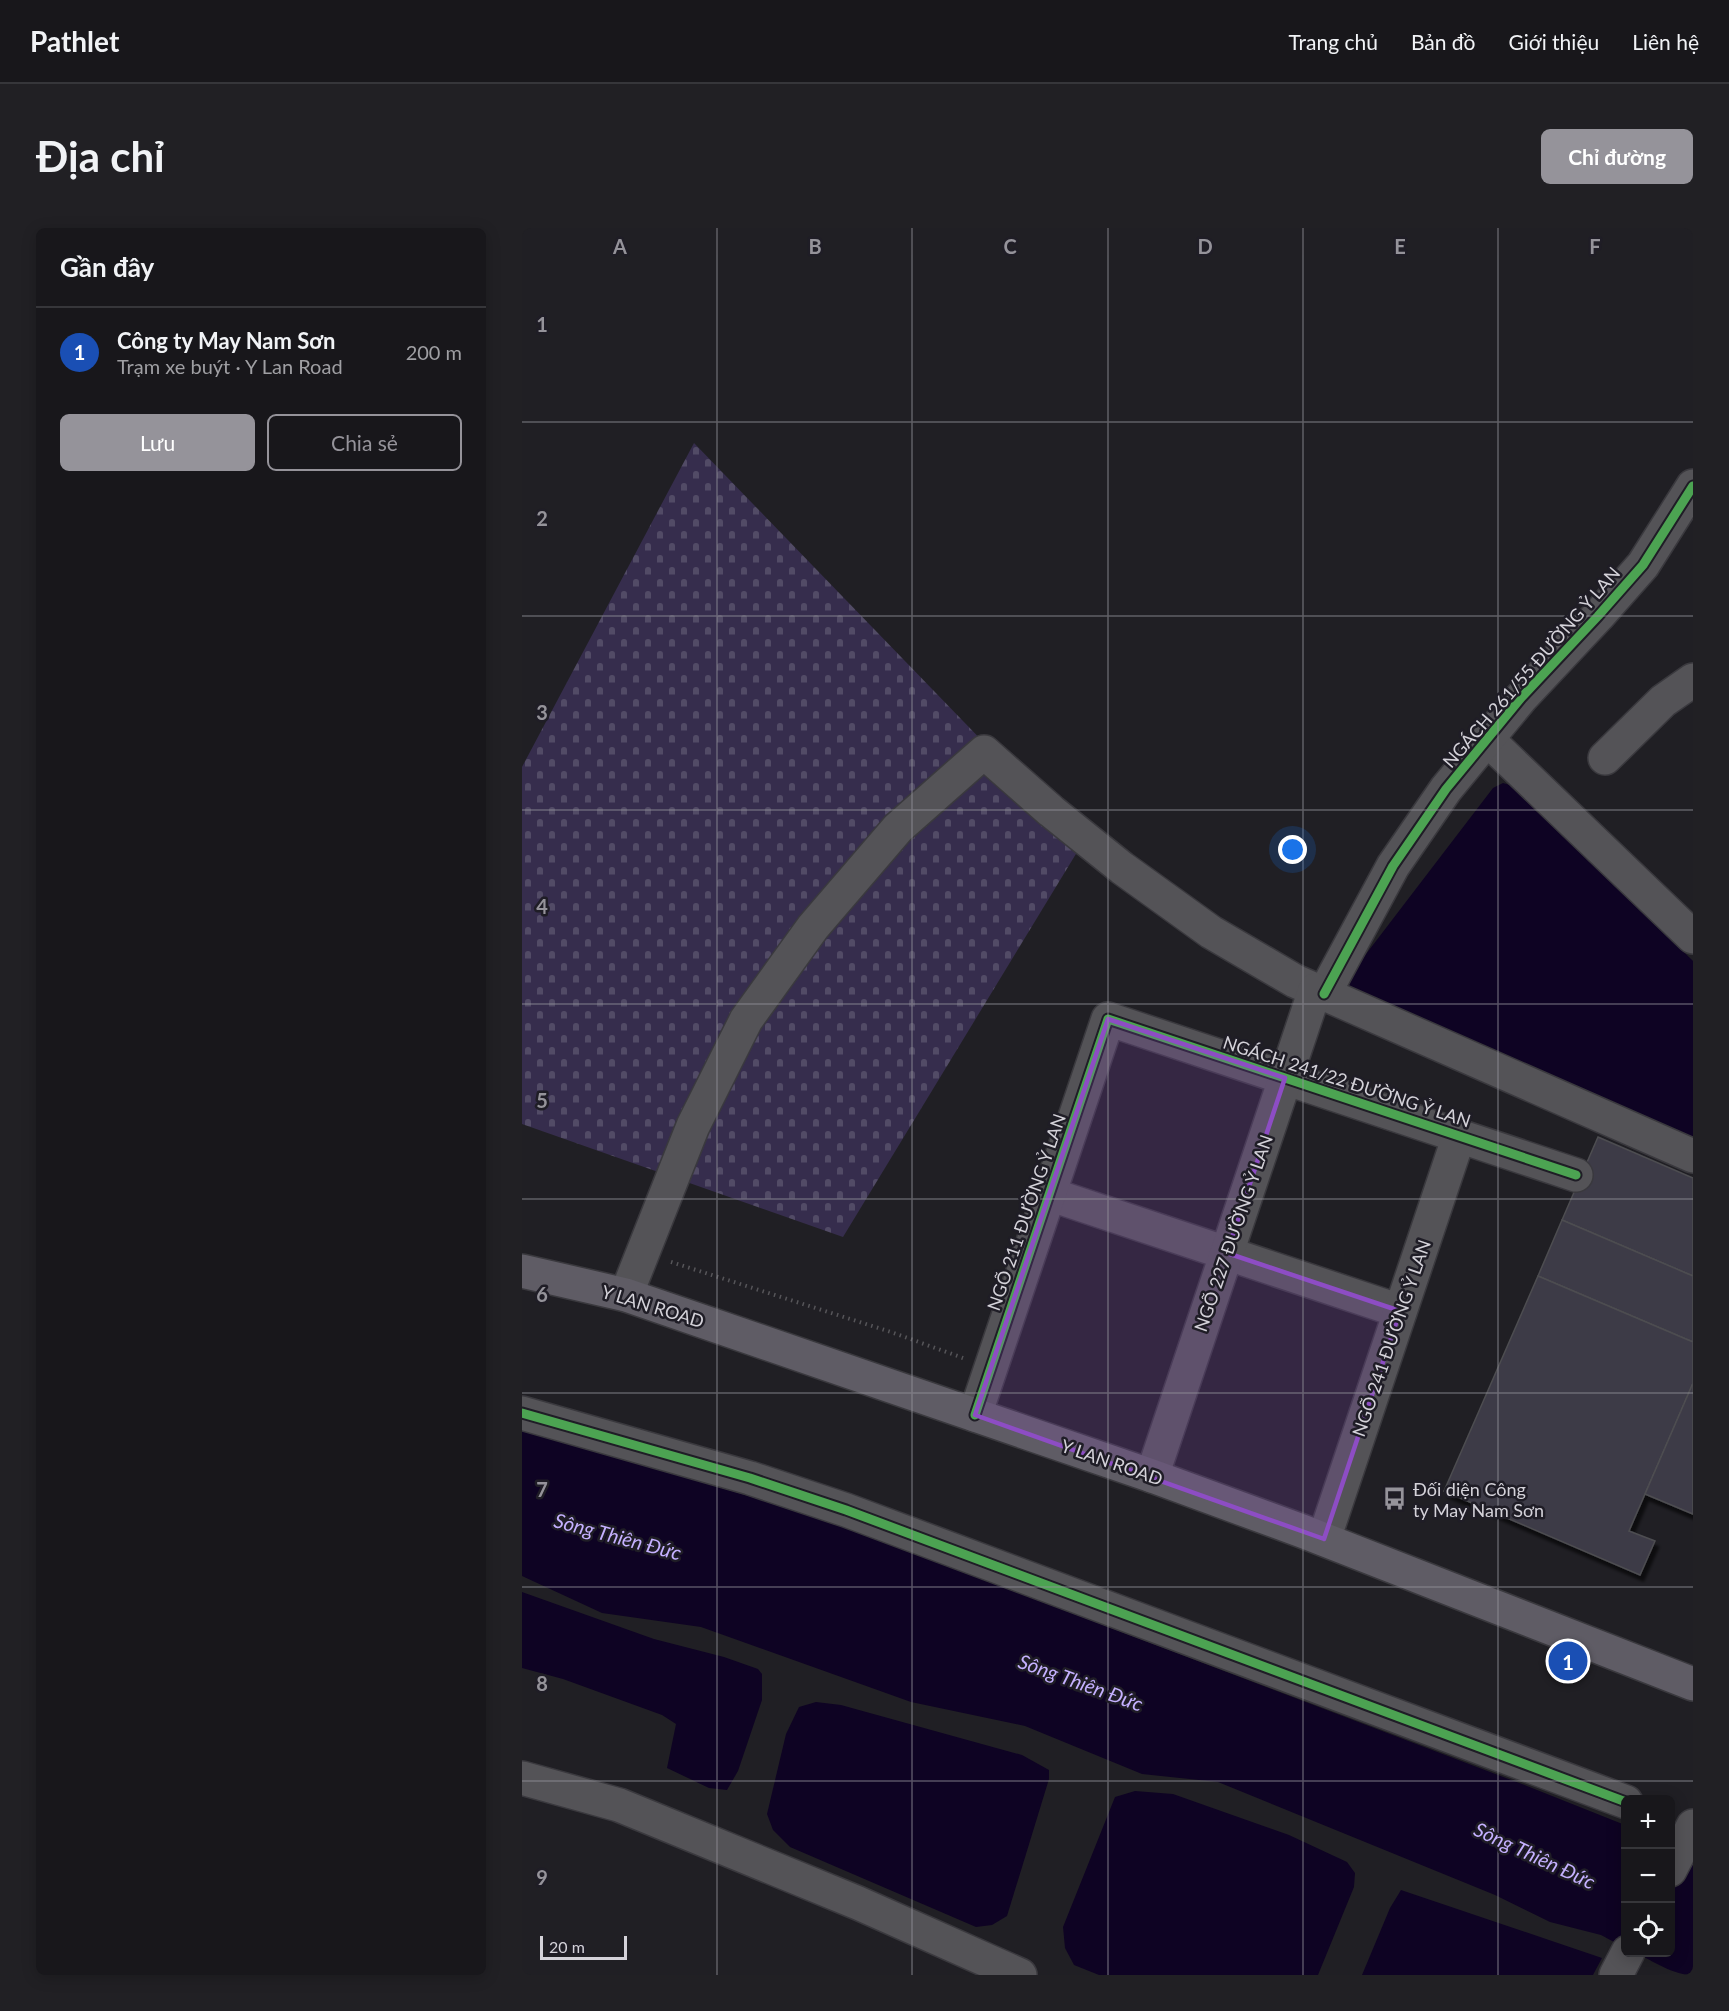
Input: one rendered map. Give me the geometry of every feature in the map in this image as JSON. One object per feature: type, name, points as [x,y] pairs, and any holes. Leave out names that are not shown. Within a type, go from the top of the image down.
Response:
[{"type":"main road","name":"Y LAN ROAD","points":[[522,1271],[626,1294],[1152,1476],[1324,1539],[1693,1684]]},
{"type":"street","name":"NGÁCH 261/55 ĐƯỜNG Ỷ LAN","points":[[1319,992],[1393,866],[1446,789],[1521,698],[1643,565],[1693,486]]},
{"type":"street","points":[[1605,758],[1663,701],[1693,680]]},
{"type":"street","points":[[1487,739],[1693,938]]},
{"type":"street","points":[[626,1294],[693,1126],[746,1020],[813,927],[898,828],[984,752],[1105,854],[1211,932],[1295,981],[1693,1156]]},
{"type":"street","name":"NGÕ 227 ĐƯỜNG Ỷ LAN","points":[[1152,1476],[1285,1078],[1319,992]]},
{"type":"street","name":"NGÁCH 241/22 ĐƯỜNG Ỷ LAN","points":[[1108,1019],[1576,1174]]},
{"type":"street","name":"NGÕ 211 ĐƯỜNG Ỷ LAN","points":[[975,1415],[1108,1019]]},
{"type":"street","name":"NGÕ 241 ĐƯỜNG Ỷ LAN","points":[[1324,1539],[1459,1136]]},
{"type":"street","points":[[1049,1194],[1400,1311]]},
{"type":"street","points":[[522,1413],[750,1478],[846,1510],[1621,1800]]},
{"type":"street","points":[[522,1778],[620,1806],[858,1903],[975,1966],[1020,1975]]},
{"type":"street","points":[[1675,1820],[1693,1827],[1675,1862]]},
{"type":"street","points":[[1616,1975],[1626,1957]]},
{"type":"path","points":[[668,1261],[891,1332],[991,1368]]},
{"type":"highlighted area","points":[[1108,1019],[1285,1078],[1227,1253],[1400,1311],[1324,1539],[975,1415]]},
{"type":"green space","points":[[694,443],[1082,844],[843,1237],[522,1124],[522,767]]},
{"type":"water","points":[[1503,783],[1513,786],[1693,961],[1693,1143],[1357,995],[1349,987],[1350,975],[1493,788]]},
{"type":"water","name":"Sông Thiên Đức","points":[[522,1428],[818,1517],[1621,1823],[1621,1946],[1601,1935],[1550,1922],[1495,1895],[1218,1782],[1142,1774],[1025,1726],[911,1702],[701,1627],[602,1613],[522,1576]]},
{"type":"water","points":[[522,1592],[654,1639],[724,1657],[758,1669],[762,1674],[762,1700],[738,1771],[727,1790],[709,1788],[667,1768],[676,1724],[662,1715],[563,1679],[522,1668]]},
{"type":"water","points":[[816,1702],[841,1705],[1022,1755],[1049,1770],[1049,1779],[1007,1916],[992,1925],[976,1927],[790,1847],[773,1830],[767,1814],[786,1734],[799,1707]]},
{"type":"water","points":[[1135,1791],[1173,1794],[1289,1835],[1347,1862],[1355,1873],[1354,1887],[1318,1975],[1099,1975],[1074,1965],[1065,1948],[1063,1927],[1115,1797]]},
{"type":"water","points":[[1675,1845],[1693,1852],[1693,1975],[1671,1970],[1644,1957],[1675,1957]]},
{"type":"water","points":[[1401,1890],[1602,1958],[1593,1975],[1362,1975],[1390,1908]]},
{"type":"building","points":[[1598,1137],[1693,1178],[1693,1276],[1562,1220]]},
{"type":"building","points":[[1562,1220],[1693,1276],[1693,1342],[1538,1276]]},
{"type":"building","points":[[1538,1276],[1693,1342],[1693,1383],[1629,1531],[1655,1541],[1640,1575],[1444,1491]]},
{"type":"building","points":[[1693,1383],[1693,1514],[1645,1494]]},
{"type":"cycle path","points":[[1324,994],[1393,866],[1446,789],[1521,698],[1643,565],[1693,486]]},
{"type":"cycle path","points":[[975,1415],[1108,1019],[1576,1175]]},
{"type":"cycle path","points":[[522,1413],[750,1478],[846,1510],[1621,1800]]},
{"type":"place","name":"Đối diện Công ty May Nam Sơn","points":[[1395,1499]]},
{"type":"place","name":"Công ty May Nam Sơn","points":[[1568,1661]]}]
